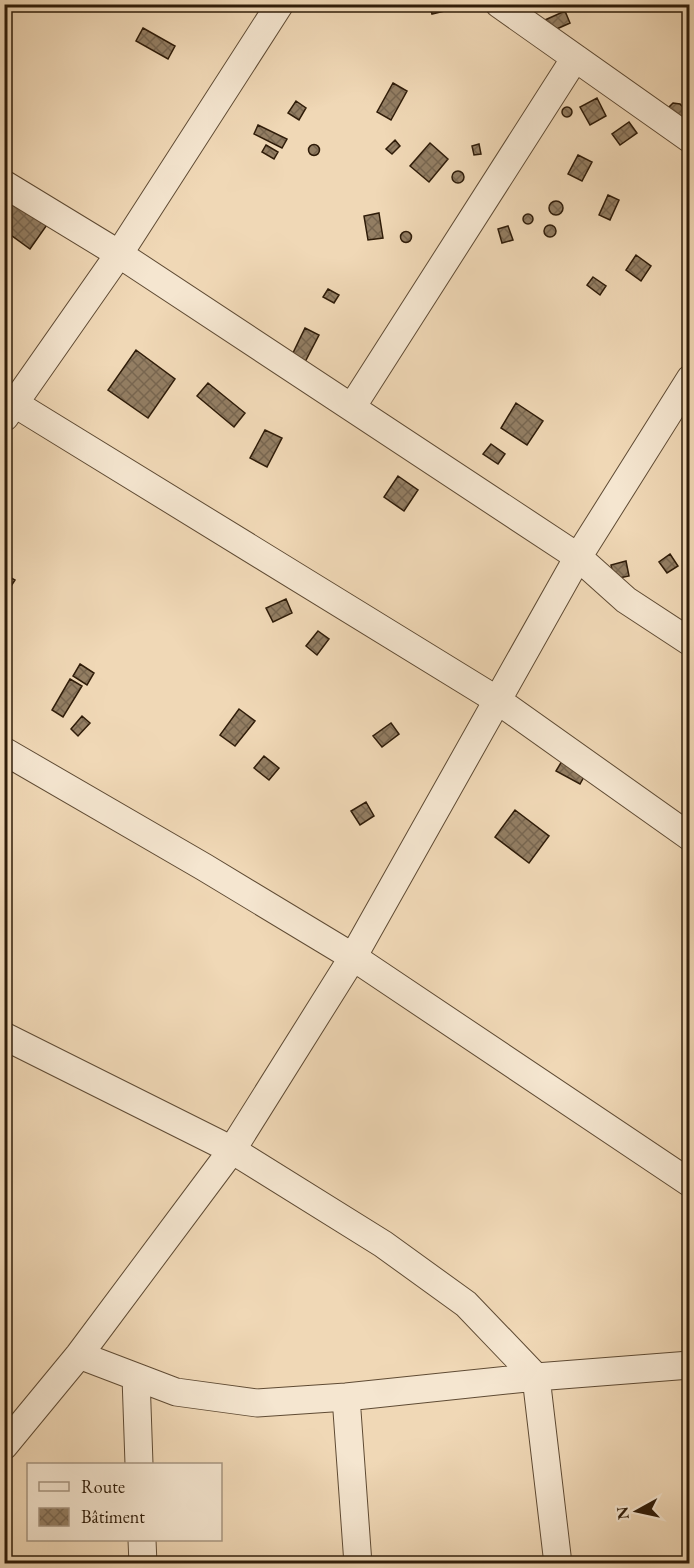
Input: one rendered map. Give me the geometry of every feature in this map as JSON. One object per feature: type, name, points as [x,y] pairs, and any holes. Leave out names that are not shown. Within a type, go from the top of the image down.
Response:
[{"type":"street","points":[[280,4],[119,254],[8,406],[497,700],[690,837]]},
{"type":"street","points":[[499,4],[690,140]]},
{"type":"street","points":[[352,407],[575,58]]},
{"type":"street","points":[[4,184],[119,254],[578,557],[626,600],[690,642]]},
{"type":"street","points":[[4,1446],[79,1355],[232,1150],[353,957],[578,557],[690,379]]},
{"type":"street","points":[[4,751],[353,957],[690,1184]]},
{"type":"street","points":[[4,1036],[232,1150],[383,1244],[466,1304],[536,1377],[558,1563]]},
{"type":"street","points":[[79,1355],[176,1392],[257,1403],[690,1365]]},
{"type":"street","points":[[136,1377],[139,1463]]},
{"type":"street","points":[[346,1396],[358,1563]]},
{"type":"street","points":[[142,1541],[143,1563]]},
{"type":"building","points":[[429,4],[448,4],[449,10],[432,14]]},
{"type":"building","points":[[565,11],[570,23],[550,32],[545,20]]},
{"type":"building","points":[[143,28],[175,46],[168,59],[136,41]]},
{"type":"building","points":[[393,83],[407,91],[391,120],[377,112]]},
{"type":"building","points":[[597,98],[606,116],[590,125],[580,107]]},
{"type":"building","points":[[296,101],[306,108],[299,120],[288,113]]},
{"type":"building","points":[[673,103],[680,104],[685,109],[683,119],[668,108]]},
{"type":"building","points":[[567,107],[571,108],[571,116],[567,117],[563,116],[562,112],[563,108]]},
{"type":"building","points":[[629,122],[637,133],[620,145],[612,134]]},
{"type":"building","points":[[258,125],[287,139],[282,148],[254,134]]},
{"type":"building","points":[[395,140],[400,146],[392,154],[386,149]]},
{"type":"building","points":[[430,143],[448,159],[429,182],[410,166]]},
{"type":"building","points":[[479,144],[481,154],[474,155],[472,146]]},
{"type":"building","points":[[266,145],[278,152],[274,159],[262,152]]},
{"type":"building","points":[[314,145],[318,146],[318,154],[314,155],[310,154],[309,150],[310,146]]},
{"type":"building","points":[[578,155],[592,162],[582,181],[568,174]]},
{"type":"building","points":[[460,171],[464,177],[460,183],[456,183],[452,175]]},
{"type":"building","points":[[4,188],[49,222],[30,249],[4,230]]},
{"type":"building","points":[[608,195],[619,200],[610,220],[599,215]]},
{"type":"building","points":[[553,201],[559,201],[563,208],[559,215],[553,215],[549,211],[549,205]]},
{"type":"building","points":[[379,213],[383,238],[368,240],[364,216]]},
{"type":"building","points":[[528,214],[533,219],[528,224],[523,219]]},
{"type":"building","points":[[552,225],[556,231],[552,237],[548,237],[544,229]]},
{"type":"building","points":[[508,226],[513,240],[502,243],[498,229]]},
{"type":"building","points":[[406,232],[410,233],[410,241],[406,242],[402,241],[401,237],[402,233]]},
{"type":"building","points":[[636,255],[651,266],[641,281],[626,270]]},
{"type":"building","points":[[593,277],[606,286],[600,295],[587,285]]},
{"type":"building","points":[[328,289],[339,295],[334,303],[323,297]]},
{"type":"building","points":[[305,328],[319,335],[305,362],[292,355]]},
{"type":"building","points":[[136,350],[175,379],[148,418],[108,390]]},
{"type":"building","points":[[208,383],[245,413],[234,427],[197,396]]},
{"type":"building","points":[[516,403],[543,421],[527,445],[501,428]]},
{"type":"building","points":[[265,430],[282,438],[267,467],[250,458]]},
{"type":"building","points":[[491,444],[505,454],[498,464],[483,454]]},
{"type":"building","points":[[398,476],[418,490],[404,511],[384,497]]},
{"type":"building","points":[[670,554],[678,566],[667,573],[659,562]]},
{"type":"building","points":[[626,561],[629,576],[614,579],[611,565]]},
{"type":"building","points":[[4,574],[15,580],[4,597]]},
{"type":"building","points":[[286,599],[292,613],[273,622],[266,608]]},
{"type":"building","points":[[318,631],[329,639],[317,655],[306,646]]},
{"type":"building","points":[[80,664],[94,673],[87,685],[73,676]]},
{"type":"building","points":[[70,679],[82,686],[63,717],[52,710]]},
{"type":"building","points":[[239,709],[255,721],[235,746],[220,735]]},
{"type":"building","points":[[82,716],[90,723],[78,736],[71,729]]},
{"type":"building","points":[[391,723],[399,734],[382,747],[373,736]]},
{"type":"building","points":[[568,751],[591,764],[580,784],[556,771]]},
{"type":"building","points":[[264,756],[279,768],[269,780],[254,768]]},
{"type":"building","points":[[366,802],[374,816],[360,825],[351,811]]},
{"type":"building","points":[[515,810],[549,836],[529,863],[495,837]]}]
